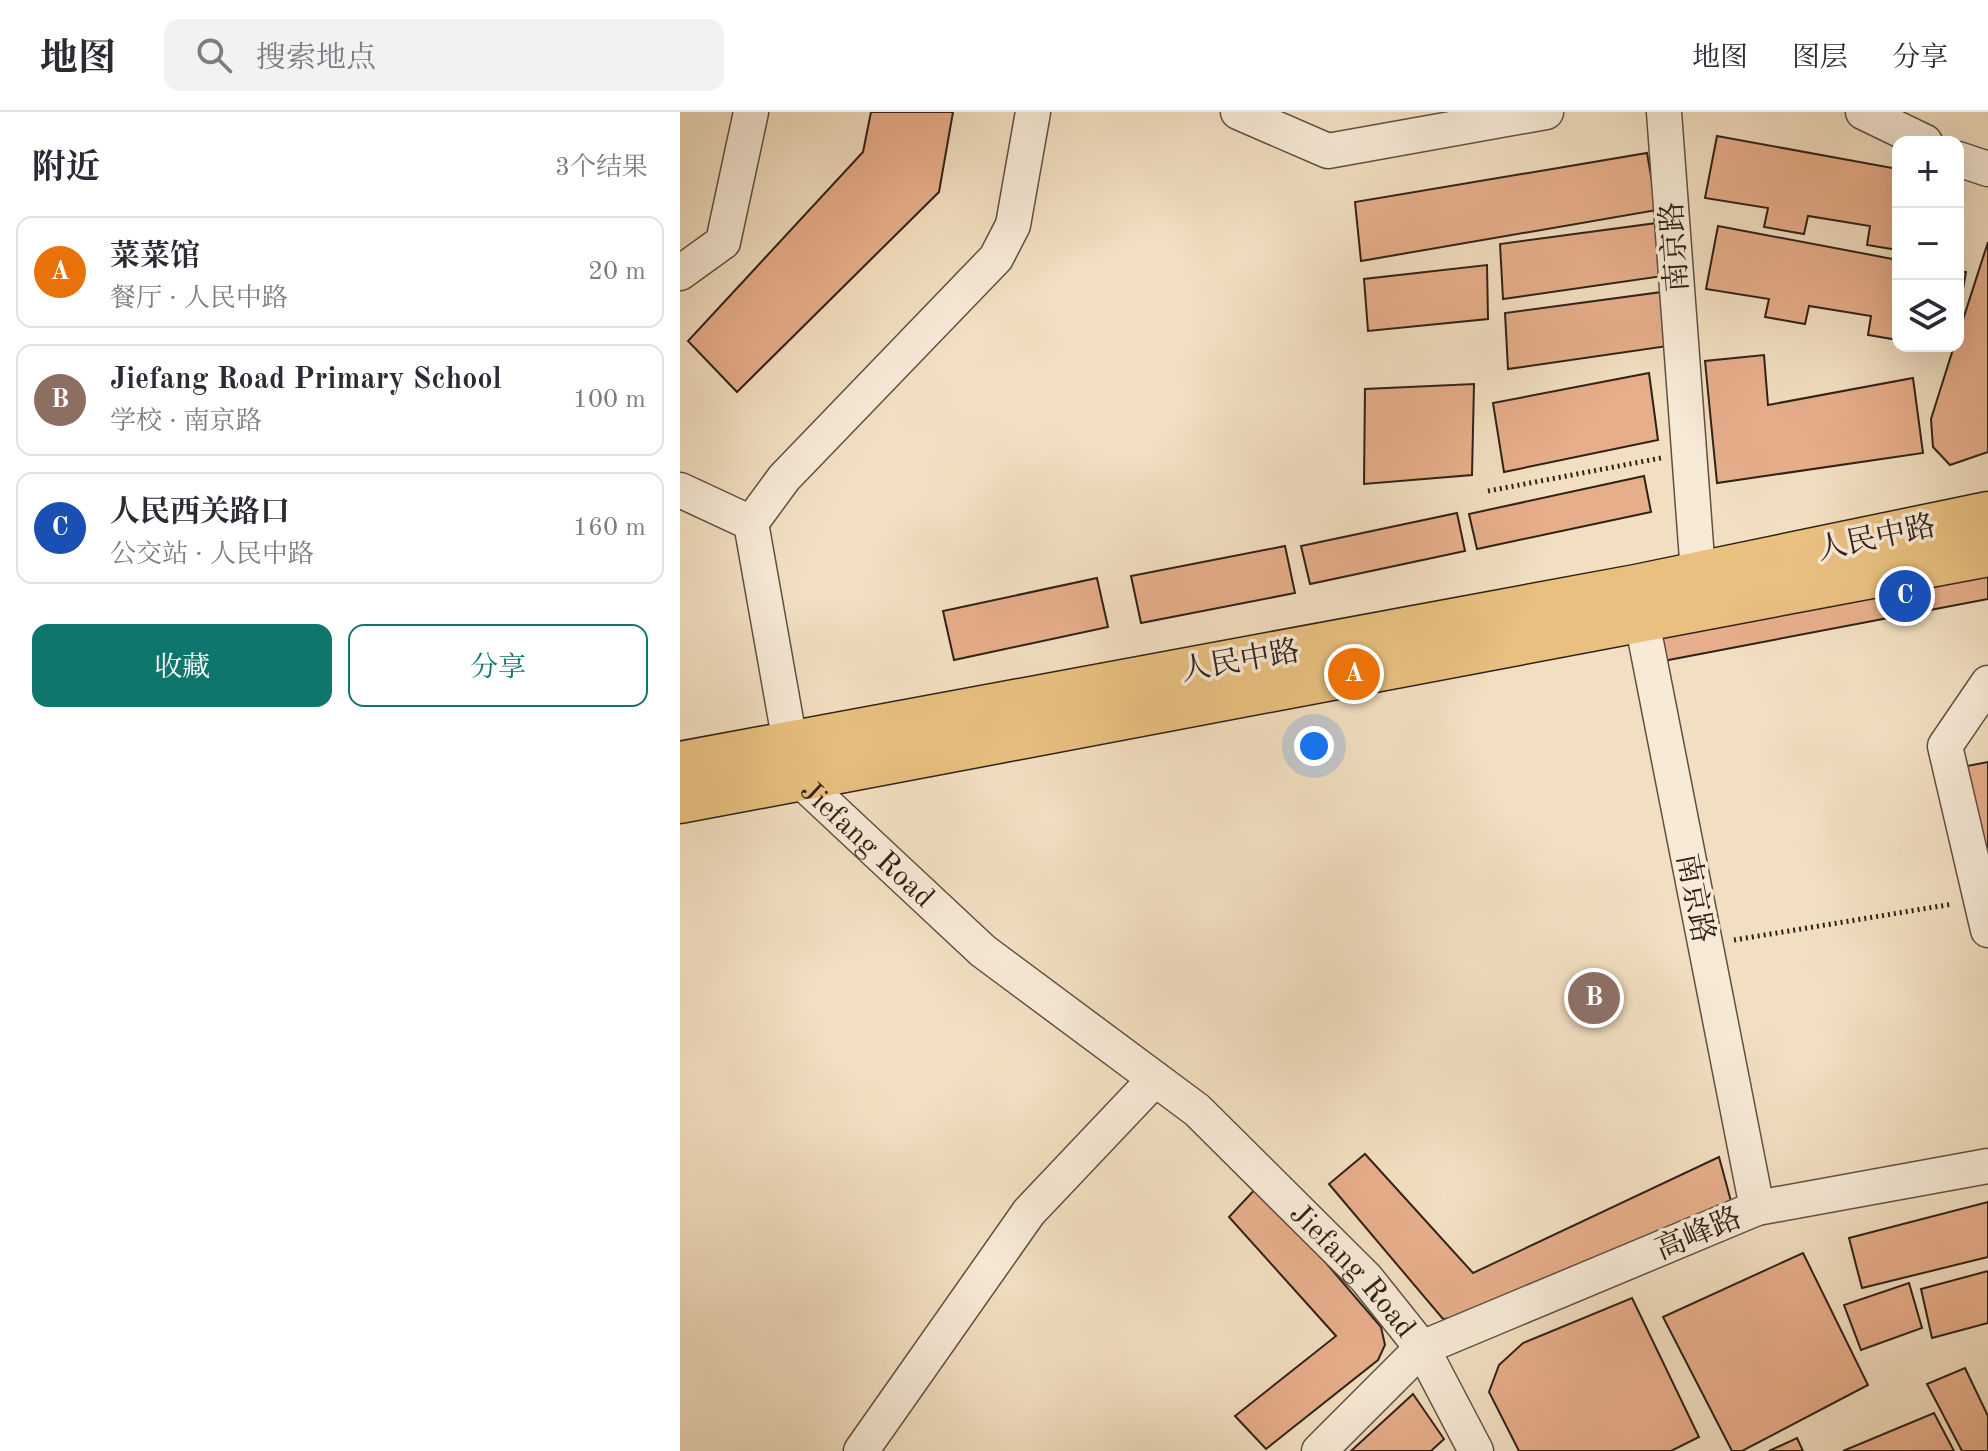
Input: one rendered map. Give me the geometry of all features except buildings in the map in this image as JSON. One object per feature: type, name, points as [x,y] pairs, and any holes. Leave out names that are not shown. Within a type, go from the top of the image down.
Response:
[{"type":"main road","name":"人民中路","points":[[1639,604],[1698,573],[1988,514]]},
{"type":"main road","name":"人民中路","points":[[680,801],[795,761],[1639,604],[1988,554]]},
{"type":"main road","name":"人民中路","points":[[680,764],[795,761]]},
{"type":"street","points":[[680,273],[723,242],[751,112]]},
{"type":"street","points":[[680,490],[751,523],[784,478],[996,258],[1013,225],[1033,112]]},
{"type":"street","points":[[1238,112],[1328,151],[1546,112]]},
{"type":"street","name":"南京路","points":[[1664,112],[1698,573]]},
{"type":"street","points":[[1863,112],[1913,136]]},
{"type":"street","points":[[1964,161],[1988,169]]},
{"type":"street","name":"Jiefang Road","points":[[751,523],[795,761],[983,951],[1197,1110],[1366,1278],[1422,1348],[1476,1451]]},
{"type":"street","name":"南京路","points":[[1639,604],[1757,1208]]},
{"type":"street","points":[[1984,915],[1945,746],[1988,683]]},
{"type":"street","points":[[861,1451],[1029,1212],[1155,1079]]},
{"type":"street","name":"高峰路","points":[[1422,1348],[1757,1208],[1988,1166]]},
{"type":"street","points":[[1319,1451],[1422,1348]]},
{"type":"path","points":[[1488,491],[1689,453]]},
{"type":"path","points":[[1706,944],[1984,915]]},
{"type":"place","name":"人民西关路口","points":[[1905,596]]},
{"type":"place","name":"菜菜馆","points":[[1354,674]]},
{"type":"place","name":"Jiefang Road Primary School","points":[[1594,998]]}]
